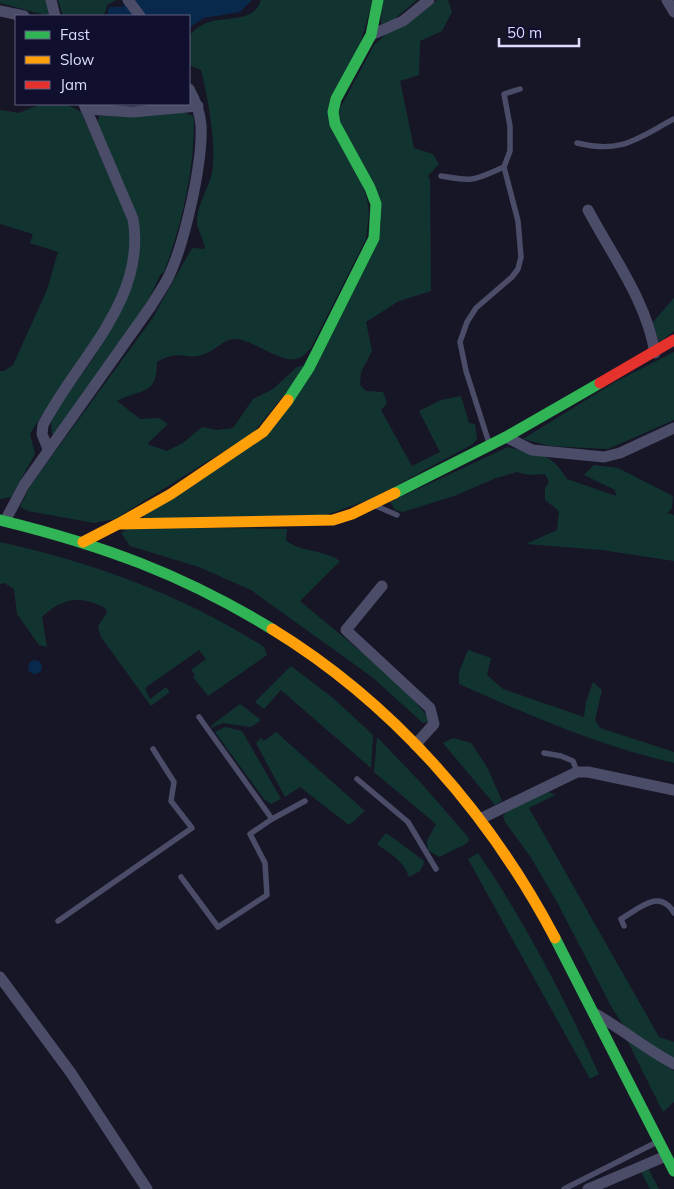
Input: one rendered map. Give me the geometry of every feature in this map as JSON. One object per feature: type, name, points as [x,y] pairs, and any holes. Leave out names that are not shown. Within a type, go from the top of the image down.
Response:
[{"type":"street","points":[[51,0],[55,15]]},
{"type":"street","points":[[128,0],[139,15]]},
{"type":"street","points":[[83,542],[171,494],[263,432],[275,419],[309,368],[374,238],[376,204],[370,188],[343,142],[335,124],[333,112],[336,99],[371,35],[378,0]]},
{"type":"street","points":[[371,35],[403,21],[429,0]]},
{"type":"street","points":[[667,0],[674,12]]},
{"type":"street","points":[[0,11],[19,15]]},
{"type":"street","points":[[190,91],[198,106],[201,124],[198,167],[181,243],[168,278],[151,306],[48,449],[3,521],[83,542],[125,556],[194,585],[271,628],[329,668],[370,702],[415,745],[480,819],[504,850],[534,899],[674,1171]]},
{"type":"street","points":[[85,106],[133,112],[198,106]]},
{"type":"street","points":[[48,449],[42,434],[43,425],[92,353],[118,308],[135,254],[136,236],[133,219],[85,106]]},
{"type":"street","points":[[588,210],[634,289],[651,328],[655,353]]},
{"type":"street","points":[[118,524],[333,520],[372,504],[506,438],[655,353],[674,340]]},
{"type":"street","points":[[506,438],[532,450],[604,457],[620,453],[674,428]]},
{"type":"street","points":[[382,586],[346,630],[430,708],[434,724],[415,745]]},
{"type":"street","points":[[480,819],[577,772],[588,772],[674,790]]},
{"type":"street","points":[[0,977],[71,1073],[147,1189]]},
{"type":"street","points":[[594,1013],[622,1029],[643,1046],[674,1064]]},
{"type":"street","points":[[588,1189],[666,1156]]},
{"type":"lane","points":[[490,446],[466,371],[460,342],[467,322],[476,308],[512,277],[518,269],[521,257],[518,221],[504,167],[510,151],[510,126],[504,94],[520,89]]},
{"type":"lane","points":[[577,143],[598,148],[614,148],[625,145],[674,119]]},
{"type":"lane","points":[[441,176],[472,180],[482,178],[504,167]]},
{"type":"lane","points":[[372,504],[397,515]]},
{"type":"lane","points":[[199,717],[272,819]]},
{"type":"lane","points":[[58,921],[192,828],[171,801],[174,782],[153,749]]},
{"type":"lane","points":[[544,753],[561,756],[573,761],[577,772]]},
{"type":"lane","points":[[357,779],[408,822],[436,869]]},
{"type":"lane","points":[[181,877],[218,927],[267,894],[266,863],[250,834],[272,819],[305,801]]},
{"type":"lane","points":[[624,926],[621,919],[654,900],[663,900],[669,904],[674,913]]},
{"type":"lane","points":[[564,1189],[658,1141]]},
{"type":"green space","points":[[0,0],[47,0],[49,15],[45,15],[0,3]]},
{"type":"green space","points":[[58,0],[116,0],[107,5],[104,15],[63,15]]},
{"type":"green space","points":[[261,0],[373,0],[359,48],[332,96],[367,199],[369,212],[366,239],[311,348],[299,358],[284,358],[250,343],[233,339],[202,355],[176,355],[157,362],[154,381],[151,386],[117,401],[140,419],[159,418],[168,424],[147,444],[167,451],[183,443],[202,427],[216,430],[233,428],[253,399],[273,389],[297,367],[304,365],[295,382],[253,433],[115,519],[94,523],[28,511],[20,507],[30,486],[152,319],[192,248],[205,249],[197,224],[197,217],[212,173],[213,136],[201,70],[190,65],[190,34],[206,23],[246,15],[257,7]]},
{"type":"green space","points":[[382,0],[417,0],[392,21],[381,24]]},
{"type":"green space","points":[[437,0],[448,0],[452,12],[442,31],[420,41],[419,75],[400,81],[414,148],[433,154],[439,164],[428,176],[430,179],[431,291],[399,301],[366,322],[372,351],[361,372],[360,385],[366,391],[383,392],[387,403],[381,410],[412,466],[440,452],[419,411],[441,400],[461,396],[469,423],[475,424],[477,439],[473,444],[371,499],[326,515],[145,520],[143,515],[264,436],[382,224],[337,114],[374,45],[388,32],[419,15]]},
{"type":"green space","points":[[39,105],[68,105],[81,112],[129,220],[132,246],[126,274],[115,303],[81,360],[30,434],[35,454],[11,497],[0,499],[0,371],[4,371],[13,365],[47,290],[58,252],[30,243],[33,234],[0,224],[0,110],[19,113]]},
{"type":"green space","points":[[183,112],[193,116],[194,120],[192,159],[186,197],[164,272],[160,275],[147,303],[55,434],[52,434],[51,418],[95,356],[121,309],[139,256],[140,235],[136,217],[97,125],[99,116]]},
{"type":"green space","points":[[674,298],[674,331],[659,343],[653,322]]},
{"type":"green space","points":[[674,352],[674,420],[608,449],[550,446],[523,439],[615,382]]},
{"type":"green space","points":[[508,447],[549,459],[555,463],[567,479],[616,496],[615,490],[584,475],[594,465],[618,468],[673,496],[672,508],[667,513],[674,515],[674,561],[602,550],[526,544],[557,530],[559,511],[545,500],[545,488],[549,482],[545,474],[529,475],[517,472],[496,478],[454,496],[403,512],[395,510],[390,502]]},
{"type":"green space","points":[[130,527],[287,529],[286,540],[291,544],[334,557],[340,561],[300,601],[393,679],[411,697],[429,722],[423,723],[372,677],[251,590],[199,567],[130,546],[121,533]]},
{"type":"green space","points":[[0,542],[70,560],[170,596],[233,628],[264,647],[267,655],[208,696],[193,677],[195,675],[191,670],[206,659],[199,650],[145,688],[150,699],[166,687],[170,692],[151,706],[101,637],[98,626],[107,613],[105,608],[87,601],[72,600],[64,602],[42,617],[47,647],[39,645],[17,614],[14,589],[4,583],[0,584]]},
{"type":"green space","points":[[468,650],[491,658],[487,675],[503,689],[584,717],[586,702],[593,682],[602,690],[595,720],[600,728],[674,752],[674,763],[591,739],[459,684],[459,672]]},
{"type":"green space","points":[[291,666],[333,698],[373,735],[371,768],[281,690],[264,709],[255,702]]},
{"type":"green space","points":[[240,704],[261,720],[251,727],[223,723],[211,728],[212,725]]},
{"type":"green space","points":[[225,727],[242,731],[281,799],[271,804],[264,799],[215,732]]},
{"type":"green space","points":[[276,732],[365,811],[349,825],[300,787],[285,797],[256,743],[261,738],[264,741]]},
{"type":"green space","points":[[377,737],[421,783],[468,837],[469,840],[466,844],[439,857],[428,850],[427,841],[436,824],[374,772]]},
{"type":"green space","points":[[453,738],[471,743],[487,767],[502,801],[495,805],[443,743]]},
{"type":"green space","points":[[549,792],[555,795],[529,808],[659,1037],[674,1042],[674,1062],[624,1026],[612,1008],[557,902],[530,856],[505,822],[503,816],[507,811]]},
{"type":"green space","points":[[386,833],[423,860],[424,863],[420,871],[409,877],[401,862],[377,844]]},
{"type":"green space","points":[[478,853],[512,906],[572,1017],[599,1074],[590,1079],[468,859]]},
{"type":"green space","points":[[626,1038],[674,1071],[674,1102],[663,1112]]},
{"type":"green space","points":[[647,1166],[659,1189],[650,1189],[640,1170]]},
{"type":"water","points":[[131,0],[252,0],[240,12],[204,18],[190,27],[190,15],[107,15],[109,7],[122,7]]},
{"type":"water","points":[[35,660],[40,662],[42,667],[40,672],[35,674],[30,672],[28,667],[30,662]]},
{"type":"traffic: fast","points":[[288,400],[309,368],[374,238],[376,204],[370,188],[335,124],[333,112],[336,99],[371,35],[378,0]]},
{"type":"traffic: fast","points":[[395,493],[506,437],[600,383]]},
{"type":"traffic: fast","points":[[0,520],[73,540],[140,563],[206,592],[272,629]]},
{"type":"traffic: fast","points":[[555,938],[674,1171]]},
{"type":"traffic: slow","points":[[118,524],[171,494],[263,432],[288,400]]},
{"type":"traffic: slow","points":[[83,542],[118,524],[333,520],[352,514],[395,493]]},
{"type":"traffic: slow","points":[[272,629],[316,658],[358,691],[397,726],[434,764],[500,847],[529,892],[555,938]]},
{"type":"traffic: jam","points":[[600,383],[674,340]]}]
